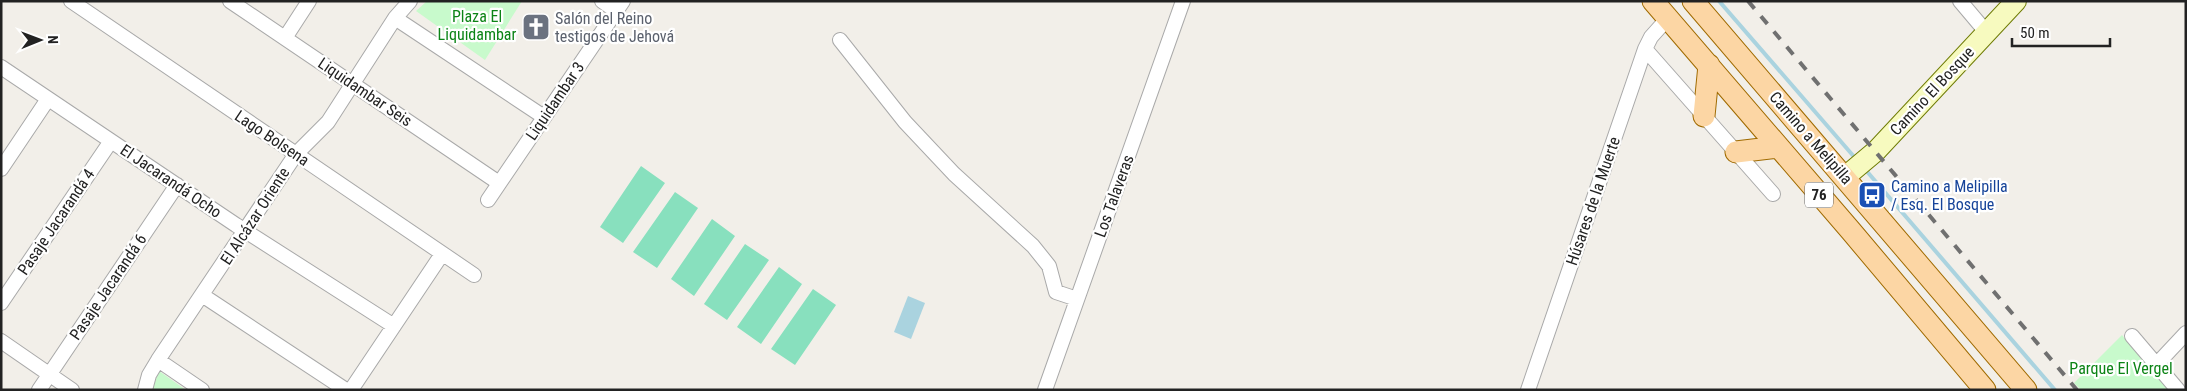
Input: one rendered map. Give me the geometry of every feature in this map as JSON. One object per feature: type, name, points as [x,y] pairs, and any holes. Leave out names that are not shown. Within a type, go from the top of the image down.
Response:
[{"type":"main road","name":"Camino a Melipilla","points":[[1653,1],[1985,390]]},
{"type":"main road","name":"Camino a Melipilla","points":[[1693,1],[1856,168],[2026,390]]},
{"type":"main road","points":[[1704,116],[1709,65]]},
{"type":"main road","points":[[1736,152],[1778,147]]},
{"type":"street","name":"Lago Bolsena","points":[[71,1],[474,275]]},
{"type":"street","name":"Liquidambar Seis","points":[[230,1],[500,183]]},
{"type":"street","points":[[285,38],[309,1]]},
{"type":"street","name":"El Alcázar Oriente","points":[[145,390],[158,360],[296,154],[328,122],[396,18],[410,1]]},
{"type":"street","points":[[602,1],[619,6]]},
{"type":"street","name":"Los Talaveras","points":[[1045,390],[1183,1]]},
{"type":"street","points":[[1960,1],[1987,33]]},
{"type":"street","name":"Camino El Bosque","points":[[1856,168],[2016,1]]},
{"type":"street","name":"Liquidambar 3","points":[[488,200],[619,6]]},
{"type":"street","points":[[396,18],[544,117]]},
{"type":"street","name":"Húsares de la Muerte","points":[[1528,390],[1645,49],[1651,38],[1668,18]]},
{"type":"street","points":[[840,40],[905,122],[954,174],[1033,246],[1049,266],[1056,292],[1077,299]]},
{"type":"street","points":[[1645,49],[1773,194]]},
{"type":"street","name":"El Jacarandá Ocho","points":[[1,67],[176,185],[394,326]]},
{"type":"street","points":[[1,169],[48,98]]},
{"type":"street","name":"Pasaje Jacarandá 4","points":[[1,303],[111,141]]},
{"type":"street","name":"Pasaje Jacarandá 6","points":[[39,390],[176,185]]},
{"type":"street","points":[[351,390],[442,254]]},
{"type":"street","points":[[202,295],[346,390]]},
{"type":"street","points":[[2156,365],[2186,333]]},
{"type":"street","points":[[2132,336],[2178,390]]},
{"type":"street","points":[[1,341],[72,390]]},
{"type":"street","points":[[158,360],[202,390]]},
{"type":"green space","name":"Plaza El Liquidambar","points":[[427,1],[522,1],[485,60],[416,11]]},
{"type":"green space","points":[[641,166],[665,183],[623,243],[600,227]]},
{"type":"green space","points":[[675,192],[698,208],[657,268],[633,252]]},
{"type":"green space","points":[[712,219],[735,236],[694,296],[671,279]]},
{"type":"green space","points":[[745,244],[769,260],[727,320],[704,304]]},
{"type":"green space","points":[[779,267],[802,284],[761,344],[737,327]]},
{"type":"green space","points":[[813,289],[836,305],[795,365],[771,349]]},
{"type":"green space","name":"Parque El Vergel","points":[[2122,335],[2169,390],[2081,390],[2074,383]]},
{"type":"green space","points":[[159,371],[186,390],[152,390]]},
{"type":"water","points":[[908,296],[925,303],[911,339],[894,332]]},
{"type":"waterway","points":[[1719,1],[1856,159]]},
{"type":"waterway","points":[[1864,168],[2055,390]]},
{"type":"railway","points":[[1748,1],[2077,390]]},
{"type":"place","name":"Salón del Reino testigos de Jehová","points":[[536,27]]},
{"type":"place","name":"Camino a Melipilla / Esq. El Bosque","points":[[1872,195]]}]
